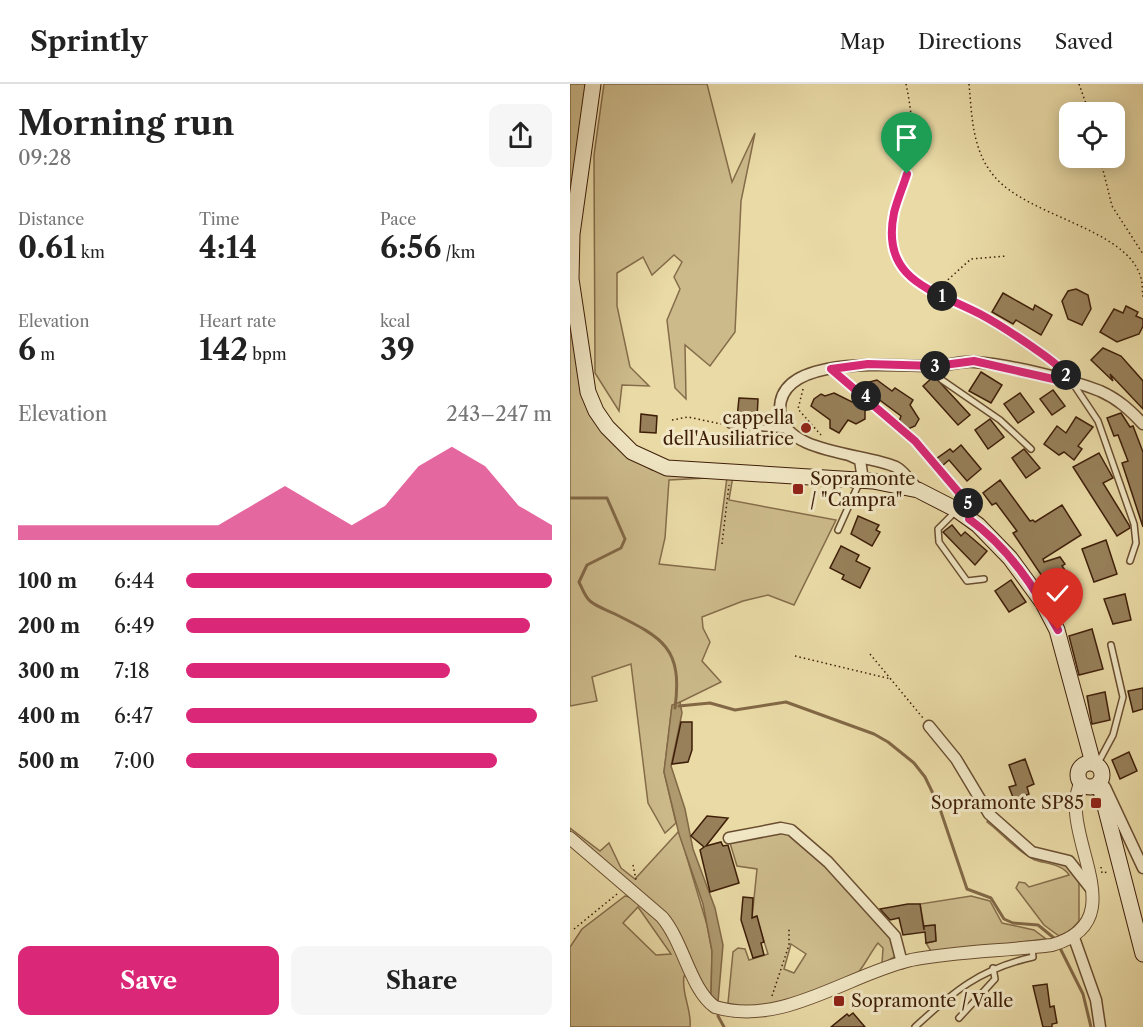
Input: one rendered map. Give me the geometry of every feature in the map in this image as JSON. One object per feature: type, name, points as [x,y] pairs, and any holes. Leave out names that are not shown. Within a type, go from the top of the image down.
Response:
[{"type":"main road","points":[[593,84],[572,246],[571,279],[588,392],[596,411],[618,440],[650,462],[689,470],[862,480],[918,490],[963,514],[1016,565],[1043,603],[1058,630],[1143,954]]},
{"type":"main road","points":[[1081,782],[1090,787],[1097,773]]},
{"type":"street","points":[[918,490],[897,468],[801,442],[788,430],[779,412],[785,391],[801,375],[831,369],[868,364],[936,366],[974,361],[1099,391],[1122,402],[1143,424]]},
{"type":"street","points":[[845,453],[860,460],[862,480]]},
{"type":"street","points":[[929,726],[956,759],[989,814],[1032,852],[1068,861],[1094,894]]},
{"type":"street","points":[[1097,773],[1143,868]]},
{"type":"street","points":[[796,1017],[870,975],[902,963],[1032,947],[1062,942],[1072,935],[1088,918],[1094,894],[1074,808],[1081,782]]},
{"type":"street","points":[[729,838],[781,828],[796,834],[828,862],[895,936],[902,963]]},
{"type":"street","points":[[570,838],[624,882],[669,926],[706,999],[722,1012],[745,1021],[771,1023]]},
{"type":"street","points":[[1072,935],[1096,1000],[1100,1027]]},
{"type":"lane","points":[[980,315],[1064,370],[1098,421],[1129,508],[1136,543],[1130,561]]},
{"type":"lane","points":[[936,366],[942,380],[1000,420],[1031,449]]},
{"type":"lane","points":[[831,369],[915,441],[972,508],[938,529],[939,542],[967,581],[984,579]]},
{"type":"lane","points":[[730,425],[788,430]]},
{"type":"lane","points":[[838,530],[862,480]]},
{"type":"lane","points":[[1097,773],[1113,735],[1123,697],[1111,645]]},
{"type":"lane","points":[[915,1027],[952,993],[993,968],[1033,957],[1032,947]]},
{"type":"lane","points":[[959,1018],[995,979],[993,968]]},
{"type":"path","points":[[906,84],[911,159],[894,213],[894,250],[900,265],[922,288],[980,315]]},
{"type":"path","points":[[969,84],[975,138],[994,176],[1025,200],[1106,239],[1134,264],[1141,276],[1143,298]]},
{"type":"path","points":[[1079,84],[1085,102]]},
{"type":"path","points":[[1102,168],[1112,206],[1143,254]]},
{"type":"path","points":[[941,296],[942,285],[971,259],[1006,256]]},
{"type":"path","points":[[803,395],[798,409],[821,435]]},
{"type":"path","points":[[672,420],[688,417],[730,425]]},
{"type":"path","points":[[722,544],[731,471]]},
{"type":"path","points":[[870,654],[929,726]]},
{"type":"path","points":[[795,656],[891,679]]},
{"type":"path","points":[[1101,867],[1102,873],[1108,872]]},
{"type":"path","points":[[574,929],[611,901],[624,882]]},
{"type":"path","points":[[772,997],[788,949],[789,928]]},
{"type":"shaded area","points":[[570,84],[588,84],[570,207]]},
{"type":"shaded area","points":[[604,84],[707,84],[732,182],[755,133],[741,201],[735,332],[710,366],[685,345],[686,399],[675,388],[667,320],[680,289],[674,277],[682,262],[674,255],[652,275],[643,257],[617,273],[617,306],[630,367],[649,386],[622,385],[619,411],[595,373],[594,155]]},
{"type":"shaded area","points":[[570,315],[600,429],[615,446],[652,470],[733,476],[729,500],[836,520],[794,605],[768,595],[743,601],[702,617],[703,628],[710,642],[702,661],[721,682],[672,706],[664,772],[676,823],[665,833],[648,803],[631,664],[592,677],[597,701],[570,706]],"holes":[[[727,477],[715,570],[659,564],[665,538],[669,480]]]},
{"type":"shaded area","points":[[680,702],[682,713],[671,766],[685,809],[693,849],[715,908],[723,945],[718,1002],[711,995],[712,951],[703,904],[679,834],[664,772],[672,705]]},
{"type":"shaded area","points":[[989,818],[1015,841],[1066,862],[1079,879],[1079,921],[1070,931],[1059,936],[1044,925],[1016,888],[1019,882],[1029,887],[1069,875],[1058,866],[1035,860],[1022,852],[987,822]]},
{"type":"shaded area","points":[[570,828],[600,851],[609,843],[621,868],[635,879],[679,831],[707,925],[712,951],[711,995],[669,916],[570,832]]},
{"type":"shaded area","points":[[785,831],[822,861],[890,936],[896,956],[882,964],[883,948],[878,943],[851,980],[825,995],[808,1002],[770,1011],[738,1010],[728,1003],[733,952],[738,948],[745,949],[749,960],[768,954],[756,916],[752,918],[757,869],[737,866],[730,843]],"holes":[[[791,944],[806,954],[794,973],[784,969]]]},
{"type":"shaded area","points":[[625,896],[645,907],[663,928],[687,975],[684,976],[683,983],[690,1027],[570,1027],[570,947],[582,929]],"holes":[[[638,907],[671,954],[656,955],[623,923]]]},
{"type":"shaded area","points":[[971,896],[990,901],[1002,923],[1034,930],[1046,939],[932,953],[926,943],[936,941],[935,925],[924,926],[920,904]]},
{"type":"building","points":[[1076,289],[1088,295],[1091,309],[1082,325],[1068,319],[1062,301],[1068,291]]},
{"type":"building","points":[[1003,293],[1033,310],[1035,305],[1052,315],[1041,335],[1016,320],[1013,324],[992,312]]},
{"type":"building","points":[[1126,306],[1138,312],[1136,316],[1143,319],[1143,326],[1139,334],[1117,342],[1100,332],[1114,309],[1123,313]]},
{"type":"building","points":[[1103,348],[1121,356],[1143,381],[1143,409],[1110,374],[1113,381],[1091,360]]},
{"type":"building","points":[[981,372],[1002,385],[991,403],[969,391]]},
{"type":"building","points":[[934,376],[970,415],[958,425],[923,386]]},
{"type":"building","points":[[877,380],[892,391],[895,388],[913,400],[910,405],[919,419],[915,426],[908,429],[899,422],[901,416],[869,392],[869,382]]},
{"type":"building","points":[[1053,390],[1065,406],[1052,415],[1040,399]]},
{"type":"building","points":[[834,393],[852,402],[856,400],[865,405],[865,419],[856,424],[848,420],[839,433],[830,428],[830,420],[811,406],[814,399],[821,394],[825,396]]},
{"type":"building","points":[[1020,393],[1034,412],[1018,423],[1004,404]]},
{"type":"building","points":[[739,398],[758,399],[757,419],[737,418]]},
{"type":"building","points":[[1121,413],[1130,427],[1133,426],[1143,452],[1143,527],[1122,463],[1128,461],[1118,435],[1114,436],[1107,418]]},
{"type":"building","points":[[641,414],[657,416],[656,433],[640,432]]},
{"type":"building","points":[[1076,417],[1093,427],[1078,446],[1082,449],[1074,460],[1064,452],[1059,455],[1044,444],[1057,426],[1066,433]]},
{"type":"building","points":[[990,419],[1004,437],[988,449],[975,430]]},
{"type":"building","points":[[961,445],[981,469],[967,481],[949,460],[942,466],[936,459],[950,449],[953,452]]},
{"type":"building","points":[[1024,449],[1040,468],[1026,478],[1012,458]]},
{"type":"building","points":[[1099,453],[1113,478],[1103,483],[1130,528],[1117,536],[1073,467]]},
{"type":"building","points":[[1000,480],[1030,521],[1035,522],[1062,505],[1081,535],[1043,559],[1044,562],[1060,557],[1065,564],[1062,566],[1075,584],[1056,597],[1013,533],[1017,531],[996,503],[992,505],[983,493]]},
{"type":"building","points":[[858,516],[879,525],[876,530],[880,532],[872,546],[851,534]]},
{"type":"building","points":[[952,525],[961,536],[965,532],[987,551],[975,565],[943,532]]},
{"type":"building","points":[[1106,540],[1117,574],[1094,582],[1082,549]]},
{"type":"building","points":[[841,546],[859,555],[856,561],[870,568],[860,588],[842,579],[844,575],[830,568]]},
{"type":"building","points":[[1011,580],[1026,602],[1009,612],[995,591]]},
{"type":"building","points":[[1125,594],[1131,620],[1113,624],[1104,599]]},
{"type":"building","points":[[1092,629],[1103,669],[1079,675],[1069,636]]},
{"type":"building","points":[[1143,688],[1143,709],[1133,712],[1128,691]]},
{"type":"building","points":[[1105,692],[1110,720],[1092,724],[1087,696]]},
{"type":"building","points":[[681,722],[692,722],[692,750],[688,762],[672,764]]},
{"type":"building","points":[[1129,752],[1137,771],[1120,779],[1112,760]]},
{"type":"building","points":[[1025,759],[1034,784],[1027,787],[1029,794],[1014,800],[1009,787],[1016,785],[1009,765]]},
{"type":"building","points":[[707,816],[728,818],[706,846],[721,842],[723,846],[728,845],[739,883],[710,892],[700,850],[704,847],[691,836]]},
{"type":"building","points":[[743,897],[753,898],[752,918],[757,916],[764,942],[761,943],[764,955],[753,958],[741,920]]},
{"type":"building","points":[[920,904],[924,930],[924,926],[935,925],[936,941],[926,943],[925,932],[903,935],[899,918],[890,920],[880,909]]},
{"type":"building","points":[[1047,984],[1050,1007],[1054,1006],[1057,1023],[1052,1024],[1052,1027],[1043,1027],[1033,986]]},
{"type":"building","points":[[853,1013],[865,1027],[831,1027],[847,1014],[849,1016]]},
{"type":"waterway","points":[[570,498],[607,498],[625,539],[621,548],[587,565],[579,582],[593,603],[646,630],[666,648],[676,671],[675,708]]},
{"type":"waterway","points":[[679,706],[710,703],[735,710],[786,702],[874,734],[888,742],[914,763],[925,777],[939,806],[967,889],[991,898],[1004,919],[1013,923],[1038,925],[1054,938]]},
{"type":"waterway","points":[[1060,948],[1083,994],[1091,1027]]},
{"type":"waterway","points":[[718,1016],[724,1027]]},
{"type":"place","name":"cappella dell'Ausiliatrice","points":[[806,428]]},
{"type":"place","name":"Sopramonte / \"Campra\"","points":[[798,489]]},
{"type":"place","name":"Sopramonte SP85","points":[[1096,803]]},
{"type":"place","name":"Sopramonte / Valle","points":[[839,1001]]},
{"type":"route","points":[[907,174],[894,213],[894,250],[900,265],[922,288],[980,315],[1022,340],[1064,370],[1071,383],[974,361],[936,366],[868,364],[831,369],[915,441],[972,508],[969,519],[994,541],[1028,581],[1058,630]]}]
